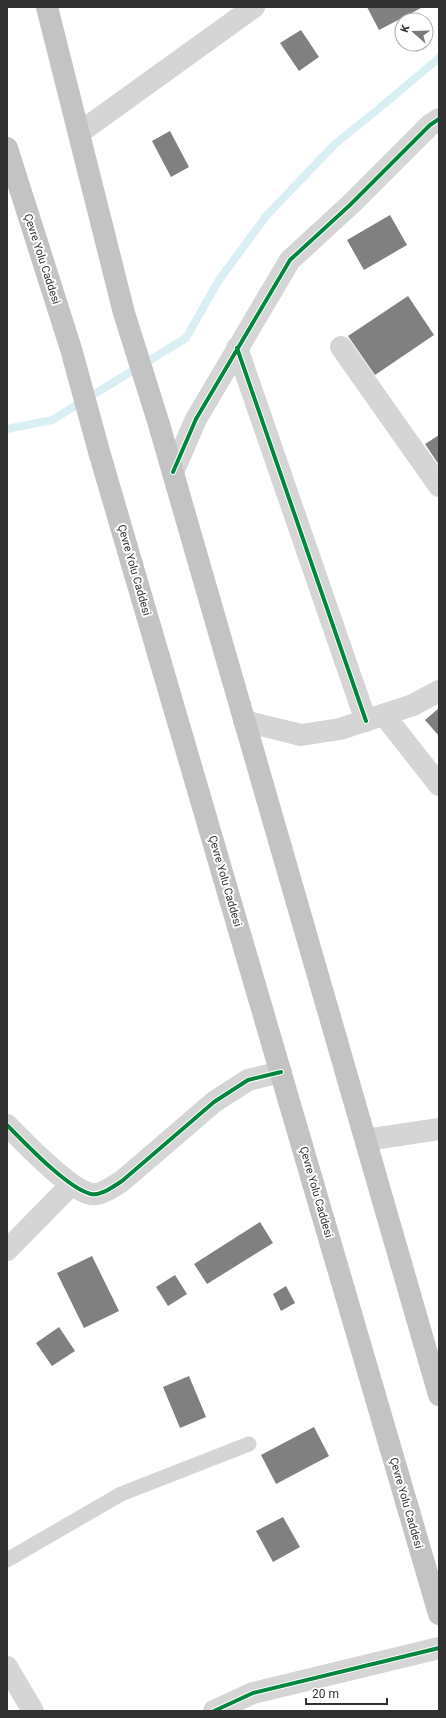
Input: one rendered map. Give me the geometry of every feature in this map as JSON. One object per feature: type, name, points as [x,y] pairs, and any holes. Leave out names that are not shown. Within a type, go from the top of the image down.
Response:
[{"type":"highway","points":[[47,7],[124,313],[158,420],[439,1395]]},
{"type":"highway","name":"Çevre Yolu Caddesi","points":[[7,148],[12,180],[71,349],[100,455],[439,1614]]},
{"type":"street","points":[[79,133],[254,7]]},
{"type":"street","points":[[173,472],[196,419],[290,260],[350,205],[430,125],[439,118]]},
{"type":"street","points":[[341,347],[439,486]]},
{"type":"street","points":[[237,348],[375,718],[439,785]]},
{"type":"street","points":[[244,721],[301,735],[340,729],[413,705],[439,691]]},
{"type":"street","points":[[7,1126],[71,1185],[92,1194],[106,1191],[122,1181],[214,1102],[248,1080],[281,1072]]},
{"type":"street","points":[[366,1140],[439,1129]]},
{"type":"street","points":[[7,1250],[71,1185]]},
{"type":"street","points":[[214,1711],[253,1693],[439,1648]]},
{"type":"street","points":[[7,1667],[33,1711]]},
{"type":"lane","points":[[7,1560],[121,1494],[249,1444]]},
{"type":"building","points":[[367,7],[423,7],[413,12],[394,12],[394,22],[379,30]]},
{"type":"building","points":[[301,30],[319,57],[299,71],[280,43]]},
{"type":"building","points":[[170,131],[189,167],[171,177],[152,141]]},
{"type":"building","points":[[390,215],[407,245],[364,270],[347,240]]},
{"type":"building","points":[[408,296],[434,335],[375,375],[348,336]]},
{"type":"building","points":[[439,435],[439,465],[425,444]]},
{"type":"building","points":[[439,708],[439,736],[425,720]]},
{"type":"building","points":[[260,1222],[273,1243],[207,1284],[194,1264]]},
{"type":"building","points":[[92,1256],[119,1311],[84,1328],[57,1273]]},
{"type":"building","points":[[175,1275],[187,1294],[168,1306],[156,1287]]},
{"type":"building","points":[[286,1286],[295,1303],[281,1311],[273,1294]]},
{"type":"building","points":[[59,1327],[75,1351],[52,1366],[36,1343]]},
{"type":"building","points":[[189,1376],[206,1417],[180,1428],[163,1387]]},
{"type":"building","points":[[314,1427],[329,1456],[276,1484],[261,1455]]},
{"type":"building","points":[[283,1517],[300,1547],[273,1562],[256,1531]]},
{"type":"waterway","points":[[7,429],[52,420],[186,338],[219,280],[267,215],[335,144],[439,58]]},
{"type":"cycle path","points":[[173,472],[196,419],[290,260],[350,205],[430,125],[439,119]]},
{"type":"cycle path","points":[[237,348],[366,721]]},
{"type":"cycle path","points":[[7,1125],[59,1175],[82,1190],[91,1194],[99,1194],[122,1181],[214,1102],[248,1080],[281,1072]]},
{"type":"cycle path","points":[[214,1711],[253,1693],[439,1648]]}]
